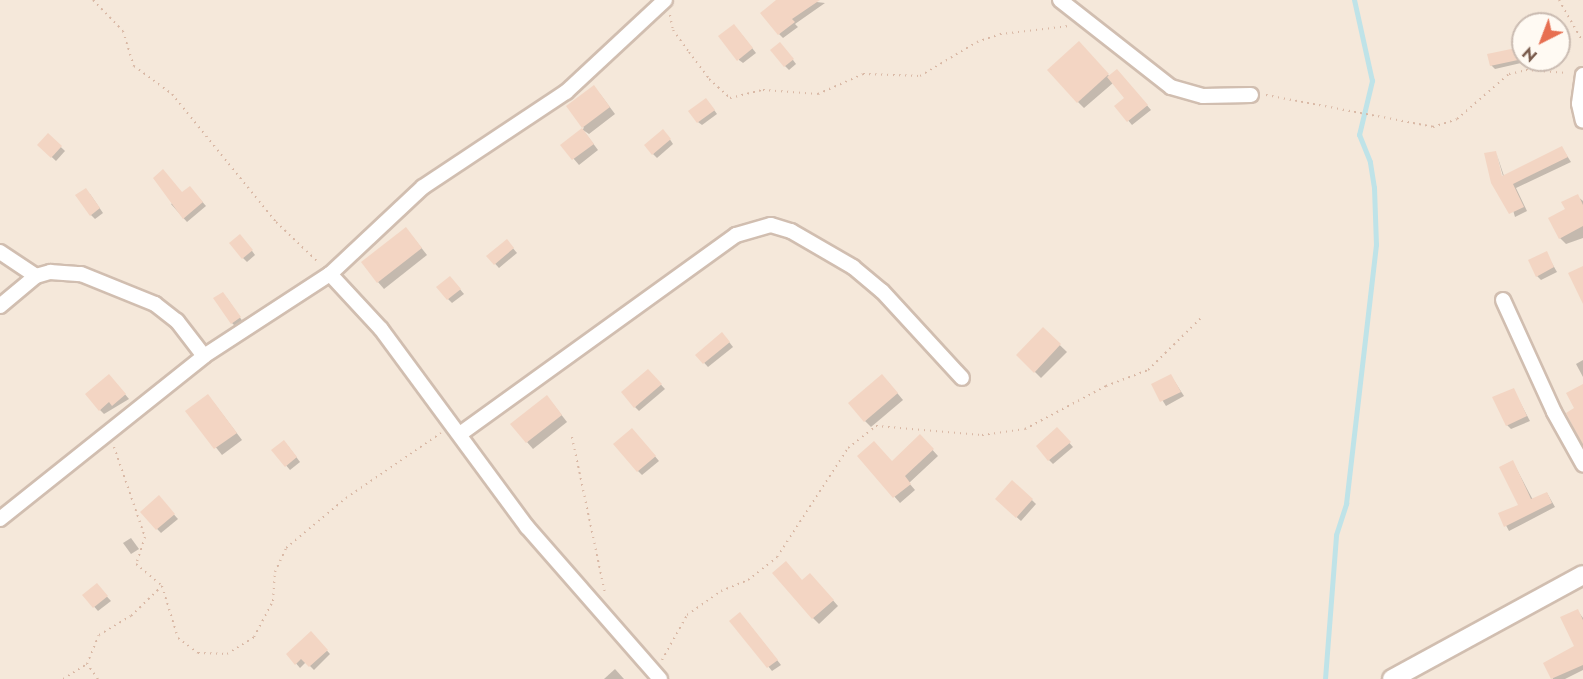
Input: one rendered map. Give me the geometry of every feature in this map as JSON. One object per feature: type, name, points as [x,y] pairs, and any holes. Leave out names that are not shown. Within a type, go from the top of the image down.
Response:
[{"type":"street","points":[[1060,0],[1171,87],[1203,96],[1251,95]]},
{"type":"street","points":[[0,519],[204,356],[330,274],[423,187],[588,75],[667,5]]},
{"type":"street","points":[[1583,75],[1579,104],[1583,121]]},
{"type":"street","points":[[457,430],[736,235],[771,225],[791,231],[863,275],[962,378]]},
{"type":"street","points":[[0,252],[36,276]]},
{"type":"street","points":[[0,306],[36,276],[50,272],[81,274],[141,295],[177,321],[204,356]]},
{"type":"street","points":[[330,274],[381,329],[527,527],[657,676]]},
{"type":"street","points":[[1503,300],[1554,412],[1583,464]]},
{"type":"street","points":[[1392,679],[1583,574]]},
{"type":"path","points":[[93,0],[123,31],[134,66],[172,94],[276,222],[330,274]]},
{"type":"path","points":[[1560,0],[1583,42]]},
{"type":"path","points":[[667,5],[673,30],[709,79],[730,98],[763,90],[818,94],[863,74],[920,76],[976,42],[1000,34],[1091,24]]},
{"type":"path","points":[[1251,95],[1299,99],[1433,127],[1456,119],[1509,74],[1544,70],[1583,75]]},
{"type":"path","points":[[657,676],[687,615],[721,591],[748,580],[777,557],[848,448],[876,426],[982,435],[1025,429],[1106,386],[1148,370],[1202,317]]},
{"type":"path","points":[[117,424],[113,443],[145,537],[136,564],[162,586],[178,638],[198,653],[227,654],[254,637],[273,601],[275,572],[286,548],[346,498],[457,430]]},
{"type":"path","points":[[572,437],[606,599]]},
{"type":"path","points":[[63,679],[87,664],[99,635],[131,616],[162,586]]},
{"type":"path","points":[[87,664],[98,679]]},
{"type":"shaded area","points":[[0,0],[1583,0],[1583,679],[0,679]]},
{"type":"building","points":[[776,0],[820,0],[792,19],[795,22],[778,35],[760,13]]},
{"type":"building","points":[[734,24],[753,48],[737,61],[718,36]]},
{"type":"building","points":[[1079,41],[1109,74],[1077,103],[1047,70]]},
{"type":"building","points":[[780,42],[794,59],[784,67],[770,50]]},
{"type":"building","points":[[1511,49],[1511,62],[1490,66],[1487,54]]},
{"type":"building","points":[[1117,69],[1148,105],[1127,122],[1114,106],[1124,98],[1107,77]]},
{"type":"building","points":[[594,85],[610,107],[582,128],[566,106]]},
{"type":"building","points":[[706,98],[715,110],[697,123],[688,111]]},
{"type":"building","points":[[582,128],[594,144],[572,160],[560,145]]},
{"type":"building","points":[[663,129],[671,139],[652,155],[644,145]]},
{"type":"building","points":[[48,133],[62,146],[51,158],[37,145]]},
{"type":"building","points":[[1562,146],[1568,157],[1513,184],[1524,207],[1509,214],[1491,183],[1484,153],[1496,151],[1502,176]]},
{"type":"building","points":[[163,169],[182,192],[190,186],[203,202],[183,219],[153,178]]},
{"type":"building","points":[[86,188],[100,208],[90,216],[75,195]]},
{"type":"building","points":[[1578,194],[1583,205],[1583,226],[1559,239],[1548,218],[1565,209],[1561,202]]},
{"type":"building","points":[[406,227],[422,248],[377,283],[361,262]]},
{"type":"building","points":[[240,234],[253,250],[242,259],[229,243]]},
{"type":"building","points":[[507,239],[514,248],[494,265],[486,256]]},
{"type":"building","points":[[1547,251],[1554,267],[1536,277],[1528,260]]},
{"type":"building","points":[[1583,266],[1583,304],[1568,273]]},
{"type":"building","points":[[450,276],[461,289],[447,300],[436,287]]},
{"type":"building","points":[[223,292],[241,317],[231,324],[213,298]]},
{"type":"building","points":[[1043,327],[1061,344],[1034,373],[1016,355]]},
{"type":"building","points":[[722,332],[730,342],[703,364],[695,355]]},
{"type":"building","points":[[648,369],[662,384],[634,408],[621,392]]},
{"type":"building","points":[[109,374],[126,394],[112,406],[109,402],[99,411],[85,394]]},
{"type":"building","points":[[882,374],[898,393],[864,422],[848,403]]},
{"type":"building","points":[[1171,374],[1181,392],[1160,402],[1151,384]]},
{"type":"building","points":[[1583,384],[1583,446],[1566,413],[1574,408],[1566,393]]},
{"type":"building","points":[[1514,388],[1527,416],[1506,426],[1492,397]]},
{"type":"building","points":[[208,394],[237,433],[214,449],[185,411]]},
{"type":"building","points":[[547,395],[562,415],[526,443],[510,424]]},
{"type":"building","points":[[1057,427],[1071,442],[1048,461],[1036,446]]},
{"type":"building","points":[[632,428],[656,456],[637,472],[613,444]]},
{"type":"building","points":[[920,434],[934,449],[905,476],[911,484],[893,498],[857,456],[874,441],[892,461]]},
{"type":"building","points":[[284,440],[297,457],[285,467],[271,450]]},
{"type":"building","points":[[1513,460],[1531,499],[1547,492],[1552,503],[1504,527],[1498,513],[1518,505],[1499,467]]},
{"type":"building","points":[[1012,480],[1033,499],[1016,518],[995,499]]},
{"type":"building","points":[[159,495],[175,514],[156,530],[140,512]]},
{"type":"building","points":[[786,561],[802,580],[810,573],[834,600],[812,619],[772,573]]},
{"type":"building","points":[[97,583],[108,596],[93,608],[82,595]]},
{"type":"building","points":[[1578,609],[1583,620],[1583,665],[1551,679],[1543,663],[1574,646],[1560,617]]},
{"type":"building","points":[[740,612],[778,660],[767,668],[729,621]]},
{"type":"building","points":[[311,631],[328,650],[309,667],[301,659],[295,665],[286,654]]},
{"type":"waterway","points":[[1325,679],[1336,535],[1346,504],[1376,245],[1374,188],[1370,162],[1359,135],[1372,81],[1354,0]]}]
